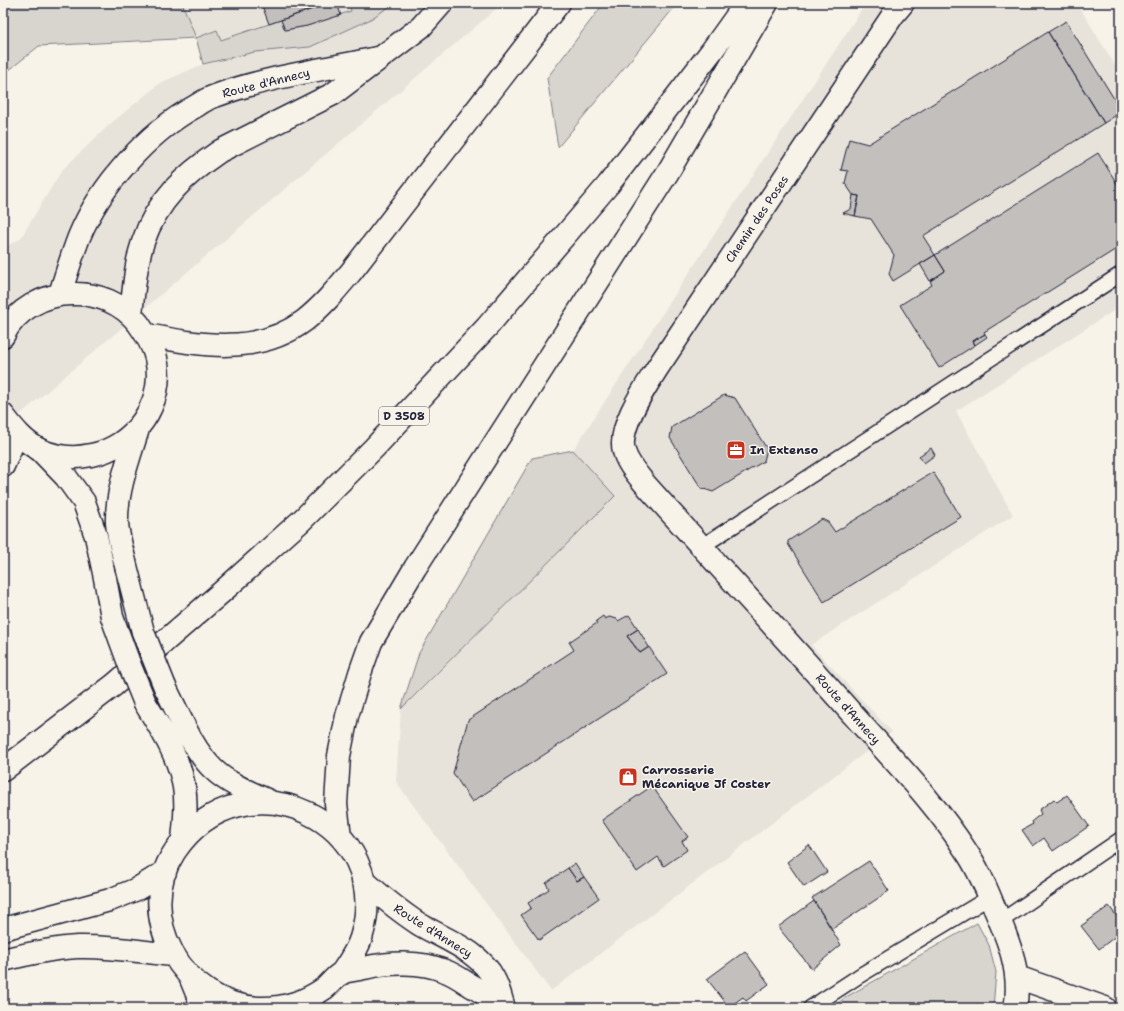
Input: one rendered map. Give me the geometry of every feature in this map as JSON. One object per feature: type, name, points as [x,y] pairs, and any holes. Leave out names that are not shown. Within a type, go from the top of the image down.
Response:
[{"type":"main road","name":"Route d'Annecy","points":[[131,314],[138,262],[143,242],[151,222],[163,201],[174,189],[203,162],[220,151],[333,94],[421,26],[442,3]]},
{"type":"main road","points":[[147,334],[198,344],[217,346],[239,345],[260,341],[280,334],[303,321],[326,301],[351,272],[559,3]]},
{"type":"main road","name":"D 3508","points":[[3,770],[114,685],[211,601],[302,520],[374,448],[487,327],[608,185],[711,52],[746,3]]},
{"type":"main road","points":[[340,836],[336,804],[340,756],[347,716],[371,642],[415,568],[668,172],[767,3]]},
{"type":"main road","name":"Chemin des Poses","points":[[623,440],[626,426],[632,412],[658,366],[889,21],[903,3]]},
{"type":"main road","name":"Route d'Annecy","points":[[60,294],[79,236],[97,203],[126,164],[141,147],[162,128],[188,110],[213,96],[271,80],[384,56]]},
{"type":"main road","points":[[3,336],[12,314],[39,301],[60,294],[85,293],[110,300],[131,314],[147,334],[156,358],[158,383],[151,408],[138,429],[125,470],[120,492],[117,523],[124,562],[143,632],[165,687],[197,749],[213,769],[238,786],[270,802]]},
{"type":"main road","points":[[3,415],[17,433],[40,450],[66,477],[84,502],[96,536],[112,617],[145,703],[176,758],[184,787],[186,810],[183,840]]},
{"type":"main road","points":[[40,450],[61,456],[82,457],[103,453],[122,443],[138,429]]},
{"type":"main road","points":[[3,466],[17,433]]},
{"type":"main road","name":"Route d'Annecy","points":[[623,440],[623,450],[635,471],[701,547],[927,798],[967,852],[1001,921],[1013,955],[1018,994],[1016,1008]]},
{"type":"main road","points":[[191,979],[211,994],[222,1000],[257,1008],[275,1008],[292,1006],[316,994],[327,987],[341,974],[353,957],[361,939],[366,920],[366,900],[363,880],[358,864],[340,836],[325,823],[308,812],[290,805],[270,802],[246,803],[222,810],[201,822],[183,840],[173,855],[165,872],[161,888],[160,906],[166,940],[173,955],[191,979],[200,1001],[201,1008]]},
{"type":"main road","points":[[3,930],[110,900],[137,889],[165,872]]},
{"type":"main road","name":"Route d'Annecy","points":[[363,880],[420,925],[447,938],[467,951],[482,964],[494,978],[504,1008]]},
{"type":"main road","points":[[3,960],[47,951],[78,947],[112,948],[173,955]]},
{"type":"main road","points":[[341,974],[370,967],[396,964],[429,966],[444,970],[460,978],[480,990],[499,1008]]},
{"type":"main road","points":[[1017,977],[1105,1008]]},
{"type":"lane","points":[[701,547],[1121,274]]},
{"type":"lane","points":[[1001,921],[1121,839]]},
{"type":"lane","points":[[810,1008],[859,976],[990,897]]},
{"type":"shaded area","points":[[3,3],[182,3],[196,38],[39,46],[3,75]]},
{"type":"shaded area","points":[[182,3],[502,3],[3,429],[3,248],[20,239],[62,170],[109,125],[160,83],[203,64],[196,38]]},
{"type":"shaded area","points":[[349,3],[395,3],[369,20],[310,47],[255,52],[203,64],[196,38],[217,30],[221,40],[281,20],[285,30],[307,26],[351,11]]},
{"type":"shaded area","points":[[604,3],[678,3],[558,147],[547,78]]},
{"type":"shaded area","points":[[866,3],[1077,3],[1121,75],[1121,306],[956,411],[1013,515],[811,645],[892,732],[551,991],[396,782],[401,709],[614,496],[573,450]]},
{"type":"shaded area","points":[[573,450],[615,496],[401,709],[419,653],[532,458]]},
{"type":"shaded area","points":[[977,923],[989,945],[996,972],[993,1008],[831,1008],[846,997]]},
{"type":"building","points":[[261,3],[330,3],[269,24]]},
{"type":"building","points":[[330,3],[337,3],[341,15],[307,26],[285,30],[281,20]]},
{"type":"building","points":[[1066,21],[1121,110],[1121,112],[1104,123],[1048,32]]},
{"type":"building","points":[[1048,32],[1104,123],[923,236],[935,255],[893,281],[889,274],[894,255],[871,219],[855,216],[859,196],[853,195],[845,183],[848,171],[841,170],[849,139],[868,144]]},
{"type":"building","points":[[1098,153],[1121,190],[1121,246],[984,332],[985,334],[973,341],[975,345],[939,368],[900,305],[932,285],[930,281],[945,271],[935,255]]},
{"type":"building","points":[[853,195],[859,196],[855,216],[843,213],[851,209]]},
{"type":"building","points":[[935,255],[945,271],[930,281],[920,264]]},
{"type":"building","points":[[985,334],[987,337],[975,345],[973,341]]},
{"type":"building","points":[[724,395],[735,398],[767,449],[764,461],[713,492],[701,488],[670,438],[672,427]]},
{"type":"building","points":[[931,448],[935,455],[924,463],[919,456]]},
{"type":"building","points":[[933,472],[961,517],[824,602],[788,544],[788,541],[822,519],[828,522],[835,532]]},
{"type":"building","points":[[629,615],[638,629],[627,636],[640,653],[649,647],[667,674],[472,802],[453,773],[468,720],[574,650],[569,642],[597,623],[596,621],[603,616],[605,619],[609,617],[617,619],[618,621]]},
{"type":"building","points":[[638,629],[649,647],[640,653],[627,636]]},
{"type":"building","points":[[652,786],[688,837],[682,841],[687,850],[664,866],[658,857],[637,872],[602,820]]},
{"type":"building","points":[[1067,795],[1089,826],[1053,851],[1044,838],[1033,846],[1022,830],[1033,824],[1032,821],[1041,814],[1039,810],[1054,799],[1057,802]]},
{"type":"building","points":[[809,845],[827,872],[804,887],[787,862]]},
{"type":"building","points":[[869,861],[889,891],[832,929],[812,898]]},
{"type":"building","points":[[575,863],[584,877],[577,881],[568,868]]},
{"type":"building","points":[[568,868],[577,881],[584,877],[599,898],[539,940],[521,915],[531,908],[528,903],[549,889],[546,883]]},
{"type":"building","points":[[814,901],[841,945],[812,969],[778,927]]},
{"type":"building","points":[[1109,906],[1121,922],[1121,943],[1116,936],[1099,949],[1081,926]]},
{"type":"building","points":[[745,951],[769,984],[746,1001],[743,997],[729,1007],[707,979]]},
{"type":"place","name":"In Extenso","points":[[736,450]]},
{"type":"place","name":"Carrosserie Mécanique Jf Coster","points":[[628,777]]}]
